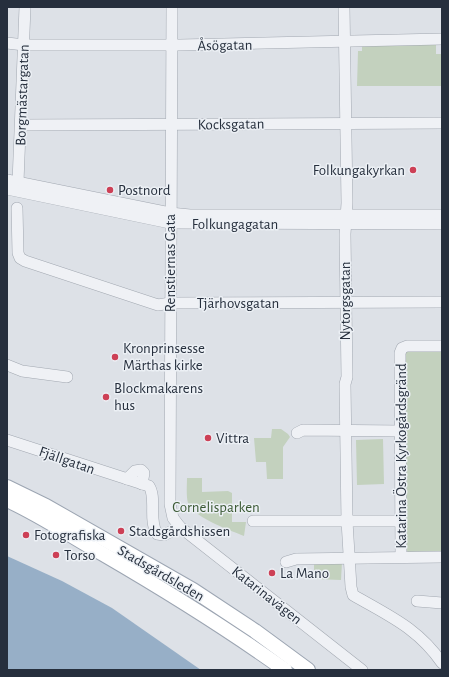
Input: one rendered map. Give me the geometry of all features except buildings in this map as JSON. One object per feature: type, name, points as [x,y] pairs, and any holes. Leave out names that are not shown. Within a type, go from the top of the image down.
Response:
[{"type":"main road","name":"Stadsgårdsleden","points":[[7,487],[46,506],[98,544],[285,670]]},
{"type":"main road","name":"Stadsgårdsleden","points":[[7,500],[193,590],[255,631],[308,670]]},
{"type":"street","name":"Borgmästargatan","points":[[12,181],[21,125],[25,7]]},
{"type":"street","name":"Renstiernas Gata","points":[[172,7],[170,125],[170,504],[173,518]]},
{"type":"street","name":"Nytorgsgatan","points":[[344,7],[346,123],[345,303],[347,521],[353,595],[407,626],[430,646],[442,663]]},
{"type":"street","name":"Åsögatan","points":[[7,43],[24,45],[171,45],[442,39]]},
{"type":"street","name":"Kocksgatan","points":[[21,125],[442,123]]},
{"type":"street","name":"Folkungagatan","points":[[12,181],[170,218]]},
{"type":"street","name":"Folkungagatan","points":[[7,189],[170,218],[346,219],[442,224]]},
{"type":"street","name":"Tjärhovsgatan","points":[[17,208],[18,253],[20,258],[25,261],[158,305],[170,302],[442,302]]},
{"type":"street","name":"Folkungagatan","points":[[346,219],[442,215]]},
{"type":"street","name":"Katarina Östra Kyrkogårdsgränd","points":[[401,558],[400,353],[402,348],[407,346],[442,346]]},
{"type":"street","points":[[7,365],[22,371],[67,377]]},
{"type":"street","points":[[297,433],[303,430],[401,431]]},
{"type":"street","name":"Fjällgatan","points":[[7,440],[127,479],[135,471],[141,470],[145,477],[142,484],[149,486],[151,489],[152,519],[156,534],[164,535],[180,527]]},
{"type":"street","name":"Katarinavägen","points":[[173,518],[180,527],[362,670]]},
{"type":"street","points":[[253,521],[400,521]]},
{"type":"street","points":[[286,562],[296,559],[442,557]]},
{"type":"street","points":[[417,601],[442,603]]},
{"type":"green space","points":[[436,42],[436,54],[442,54],[442,86],[357,86],[358,51],[362,51],[362,44]]},
{"type":"green space","points":[[442,349],[442,551],[408,552],[406,550],[404,352]]},
{"type":"green space","points":[[272,429],[281,429],[290,437],[283,447],[283,479],[267,479],[266,462],[256,462],[254,438],[271,438]]},
{"type":"green space","points":[[383,439],[384,484],[357,485],[356,440]]},
{"type":"green space","name":"Cornelisparken","points":[[187,478],[202,478],[202,492],[228,491],[232,493],[232,522],[246,522],[244,536],[213,523],[197,514],[187,500]]},
{"type":"green space","points":[[314,561],[342,562],[341,580],[314,579]]},
{"type":"water","points":[[7,556],[62,581],[112,608],[201,670],[7,670]]},
{"type":"place","name":"Folkungakyrkan","points":[[413,170]]},
{"type":"place","name":"Postnord","points":[[110,190]]},
{"type":"place","name":"Kronprinsesse Märthas kirke","points":[[115,357]]},
{"type":"place","name":"Blockmakarens hus","points":[[106,397]]},
{"type":"place","name":"Vittra","points":[[208,438]]},
{"type":"place","name":"Stadsgårdshissen","points":[[121,531]]},
{"type":"place","name":"Fotografiska","points":[[26,535]]},
{"type":"place","name":"Torso","points":[[56,555]]},
{"type":"place","name":"La Mano","points":[[272,573]]}]
